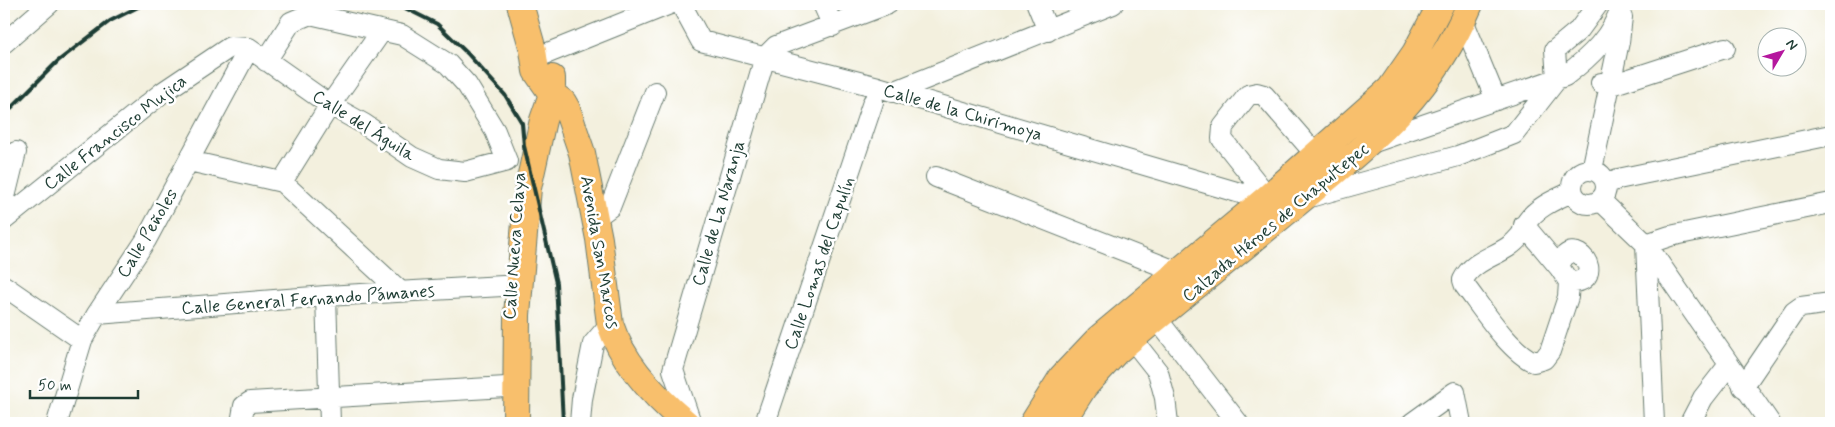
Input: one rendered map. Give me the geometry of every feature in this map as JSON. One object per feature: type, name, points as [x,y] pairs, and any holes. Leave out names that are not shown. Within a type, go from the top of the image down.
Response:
[{"type":"main road","points":[[520,4],[533,50],[540,62],[552,68],[552,94]]},
{"type":"main road","points":[[528,4],[540,62]]},
{"type":"main road","name":"Calzada Héroes de Chapultepec","points":[[1033,423],[1062,377],[1078,357],[1317,156],[1390,89],[1415,53],[1441,4]]},
{"type":"main road","name":"Calzada Héroes de Chapultepec","points":[[1061,423],[1088,382],[1132,339],[1302,200],[1391,123],[1418,92],[1446,51],[1466,12]]},
{"type":"main road","name":"Calle Nueva Celaya","points":[[516,423],[516,285],[519,169],[530,132],[540,62]]},
{"type":"main road","name":"Calle Nueva Celaya","points":[[507,423],[506,387],[516,285],[531,169],[543,120],[552,94]]},
{"type":"main road","name":"Avenida San Marcos","points":[[552,94],[563,102],[574,127],[587,175],[610,324],[614,336],[631,364],[661,401],[686,423]]},
{"type":"street","points":[[4,43],[49,4]]},
{"type":"street","points":[[540,62],[670,4]]},
{"type":"street","name":"Calle de la Chirimoya","points":[[681,4],[701,41],[892,92],[1266,199]]},
{"type":"street","points":[[823,4],[833,26]]},
{"type":"street","points":[[765,57],[776,46],[888,4]]},
{"type":"street","points":[[1037,4],[1048,31]]},
{"type":"street","points":[[892,92],[1113,4]]},
{"type":"street","points":[[1561,78],[1555,50],[1579,30],[1598,4]]},
{"type":"street","points":[[1302,200],[1458,156],[1514,134],[1561,78],[1589,58],[1610,32],[1622,4]]},
{"type":"street","points":[[1622,4],[1619,42],[1604,82],[1588,170],[1572,181],[1572,192],[1579,201],[1584,204],[1590,204],[1618,179],[1831,135]]},
{"type":"street","points":[[1466,12],[1496,100]]},
{"type":"street","points":[[266,61],[291,22],[310,14],[381,32],[330,105],[282,182]]},
{"type":"street","name":"Calle del Águila","points":[[240,48],[266,61],[330,105],[364,124],[412,157],[438,169],[465,172],[507,160],[496,131],[478,101],[448,64],[402,35],[381,32]]},
{"type":"street","name":"Calle Peñoles","points":[[57,423],[82,340],[146,240],[189,161],[240,48]]},
{"type":"street","name":"Calle Francisco Mujica","points":[[4,220],[163,92],[240,48]]},
{"type":"street","points":[[1604,82],[1725,48]]},
{"type":"street","name":"Calle de La Naranja","points":[[691,423],[673,370],[765,57]]},
{"type":"street","points":[[1369,143],[1588,69],[1604,82]]},
{"type":"street","points":[[595,218],[610,208],[655,92]]},
{"type":"street","points":[[1266,199],[1222,139],[1223,127],[1248,95],[1257,92],[1264,95],[1317,156]]},
{"type":"street","name":"Calle Lomas del Capulín","points":[[765,423],[873,102]]},
{"type":"street","points":[[4,201],[16,152]]},
{"type":"street","points":[[189,161],[282,182],[400,291]]},
{"type":"street","points":[[1588,170],[1601,174],[1603,192],[1646,244],[1728,366],[1770,423]]},
{"type":"street","points":[[936,177],[1178,272]]},
{"type":"street","points":[[1524,225],[1564,274],[1568,297],[1550,351],[1544,359],[1534,362],[1524,358],[1471,294],[1463,280],[1468,270],[1479,262],[1491,258],[1520,236],[1524,225],[1540,208],[1572,192]]},
{"type":"street","points":[[1646,244],[1670,236],[1831,203]]},
{"type":"street","points":[[1646,244],[1654,423]]},
{"type":"street","name":"Calle General Fernando Pámanes","points":[[97,314],[326,296],[516,285]]},
{"type":"street","points":[[4,286],[82,340]]},
{"type":"street","points":[[326,296],[330,423]]},
{"type":"street","points":[[1743,387],[1794,312],[1801,307],[1831,303]]},
{"type":"street","points":[[1157,319],[1238,423]]},
{"type":"street","points":[[580,423],[582,399],[594,344],[610,324]]},
{"type":"street","points":[[1132,339],[1158,372],[1165,398],[1168,423]]},
{"type":"street","points":[[1690,423],[1703,398],[1728,366]]},
{"type":"street","points":[[241,423],[244,406],[250,402],[506,387]]},
{"type":"street","points":[[1412,423],[1455,392],[1461,423]]},
{"type":"railway","points":[[4,115],[58,61],[110,21],[144,4]]},
{"type":"railway","points":[[397,4],[437,24],[467,53],[505,95],[522,123],[524,146],[556,283],[563,423]]}]
